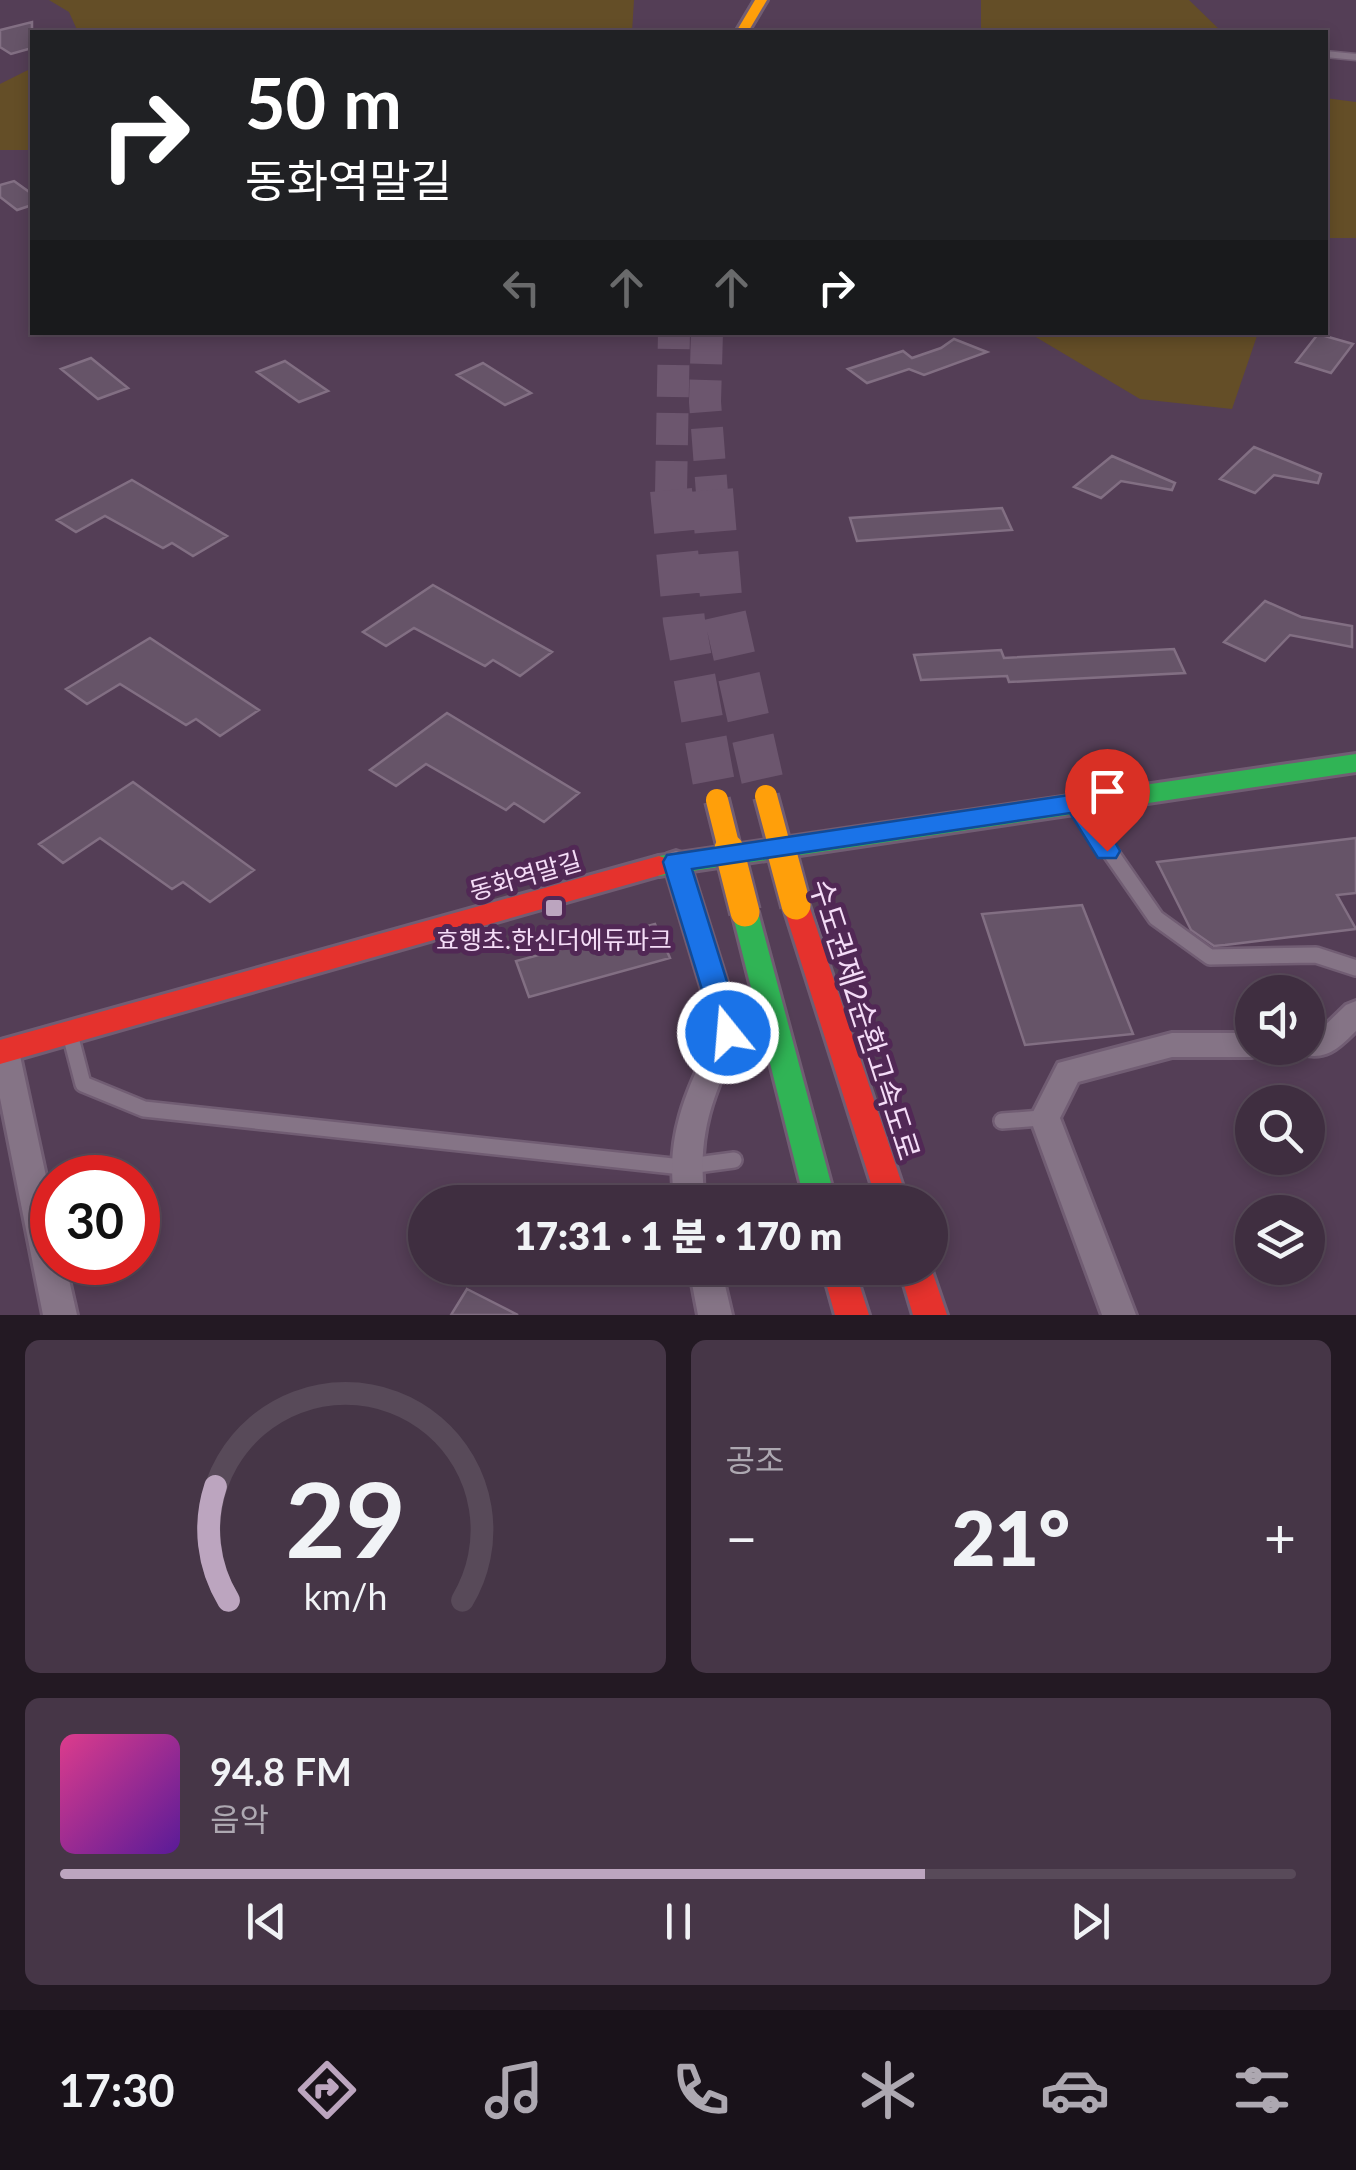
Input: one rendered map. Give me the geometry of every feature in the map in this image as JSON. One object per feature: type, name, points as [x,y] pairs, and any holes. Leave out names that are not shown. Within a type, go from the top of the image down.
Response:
[{"type":"main road","points":[[745,30],[775,7]]},
{"type":"main road","name":"동화역말길","points":[[2,1051],[676,862],[1356,763]]},
{"type":"main road","name":"수도권제2순환고속도로","points":[[766,796],[796,905],[887,1185]]},
{"type":"main road","points":[[717,800],[817,1185]]},
{"type":"main road","points":[[843,1285],[852,1315]]},
{"type":"main road","points":[[920,1285],[930,1315]]},
{"type":"street","points":[[676,862],[728,1033],[694,1103],[682,1167],[686,1185]]},
{"type":"street","points":[[1325,1043],[1356,1013]]},
{"type":"street","points":[[1120,1315],[1046,1118],[1068,1072],[1172,1045],[1235,1045]]},
{"type":"street","points":[[2,1051],[60,1315]]},
{"type":"street","points":[[709,1285],[715,1315]]},
{"type":"lane","points":[[1328,54],[1356,57]]},
{"type":"lane","points":[[1076,803],[1156,918],[1210,957],[1316,955],[1356,968]]},
{"type":"lane","points":[[70,1032],[83,1084],[144,1109],[682,1167],[734,1160]]},
{"type":"lane","points":[[1002,1121],[1046,1118]]},
{"type":"shaded area","points":[[49,0],[634,0],[632,30],[77,30],[69,12]]},
{"type":"shaded area","points":[[981,0],[1189,0],[1220,30],[981,30]]},
{"type":"shaded area","points":[[30,69],[30,150],[0,150],[0,84]]},
{"type":"shaded area","points":[[1328,98],[1356,102],[1356,238],[1328,238]]},
{"type":"shaded area","points":[[1032,335],[1257,335],[1232,409],[1140,399]]},
{"type":"building","points":[[32,22],[30,49],[11,54],[0,47],[0,30]]},
{"type":"building","points":[[14,181],[30,193],[30,206],[17,210],[0,197],[0,185]]},
{"type":"building","points":[[1317,335],[1353,344],[1331,373],[1296,362]]},
{"type":"building","points":[[954,339],[987,352],[924,375],[909,369],[867,383],[848,369],[903,351],[912,358]]},
{"type":"building","points":[[91,358],[128,388],[98,399],[61,369]]},
{"type":"building","points":[[285,361],[328,391],[299,402],[257,372]]},
{"type":"building","points":[[483,363],[531,393],[505,405],[457,375]]},
{"type":"building","points":[[1254,447],[1321,474],[1318,483],[1274,475],[1255,493],[1220,479]]},
{"type":"building","points":[[1112,456],[1175,483],[1172,490],[1121,481],[1101,498],[1074,487]]},
{"type":"building","points":[[132,480],[227,536],[193,556],[172,543],[163,548],[105,516],[76,532],[57,520]]},
{"type":"building","points":[[1002,508],[1012,530],[857,541],[850,518]]},
{"type":"building","points":[[433,585],[552,652],[520,676],[493,660],[485,666],[414,628],[386,646],[363,632]]},
{"type":"building","points":[[1265,601],[1301,617],[1352,626],[1352,647],[1290,635],[1265,661],[1224,642]]},
{"type":"building","points":[[150,638],[259,710],[220,736],[196,719],[186,725],[120,684],[87,704],[66,689]]},
{"type":"building","points":[[1174,649],[1185,673],[1009,682],[1007,676],[921,680],[914,655],[1001,650],[1004,658]]},
{"type":"building","points":[[447,713],[579,793],[544,822],[514,803],[506,810],[426,764],[396,786],[370,770]]},
{"type":"building","points":[[133,782],[254,870],[210,902],[183,882],[172,889],[100,838],[63,863],[39,844]]},
{"type":"building","points":[[1356,838],[1356,893],[1337,895],[1356,929],[1225,945],[1214,946],[1191,930],[1157,862]]},
{"type":"building","points":[[1082,905],[1133,1034],[1025,1045],[982,914]]},
{"type":"building","points":[[655,924],[670,958],[529,997],[516,961]]},
{"type":"building","points":[[467,1289],[518,1315],[451,1315]]},
{"type":"tunnel","points":[[671,490],[674,335]]},
{"type":"tunnel","points":[[707,335],[705,402],[712,493]]},
{"type":"tunnel","points":[[671,490],[684,621],[717,800]]},
{"type":"tunnel","points":[[712,490],[721,597],[766,796]]},
{"type":"traffic: fast","points":[[659,866],[1356,763]]},
{"type":"traffic: fast","points":[[745,912],[817,1185]]},
{"type":"traffic: slow","points":[[743,30],[761,0]]},
{"type":"traffic: slow","points":[[766,796],[796,905]]},
{"type":"traffic: slow","points":[[717,800],[745,912]]},
{"type":"traffic: jam","points":[[0,1052],[659,866]]},
{"type":"traffic: jam","points":[[796,905],[887,1185]]},
{"type":"traffic: jam","points":[[843,1285],[852,1315]]},
{"type":"traffic: jam","points":[[920,1285],[930,1315]]},
{"type":"place","name":"효행초.한신더에듀파크","points":[[554,908]]},
{"type":"route","points":[[728,1033],[676,862],[1076,803],[1107,851]]}]
